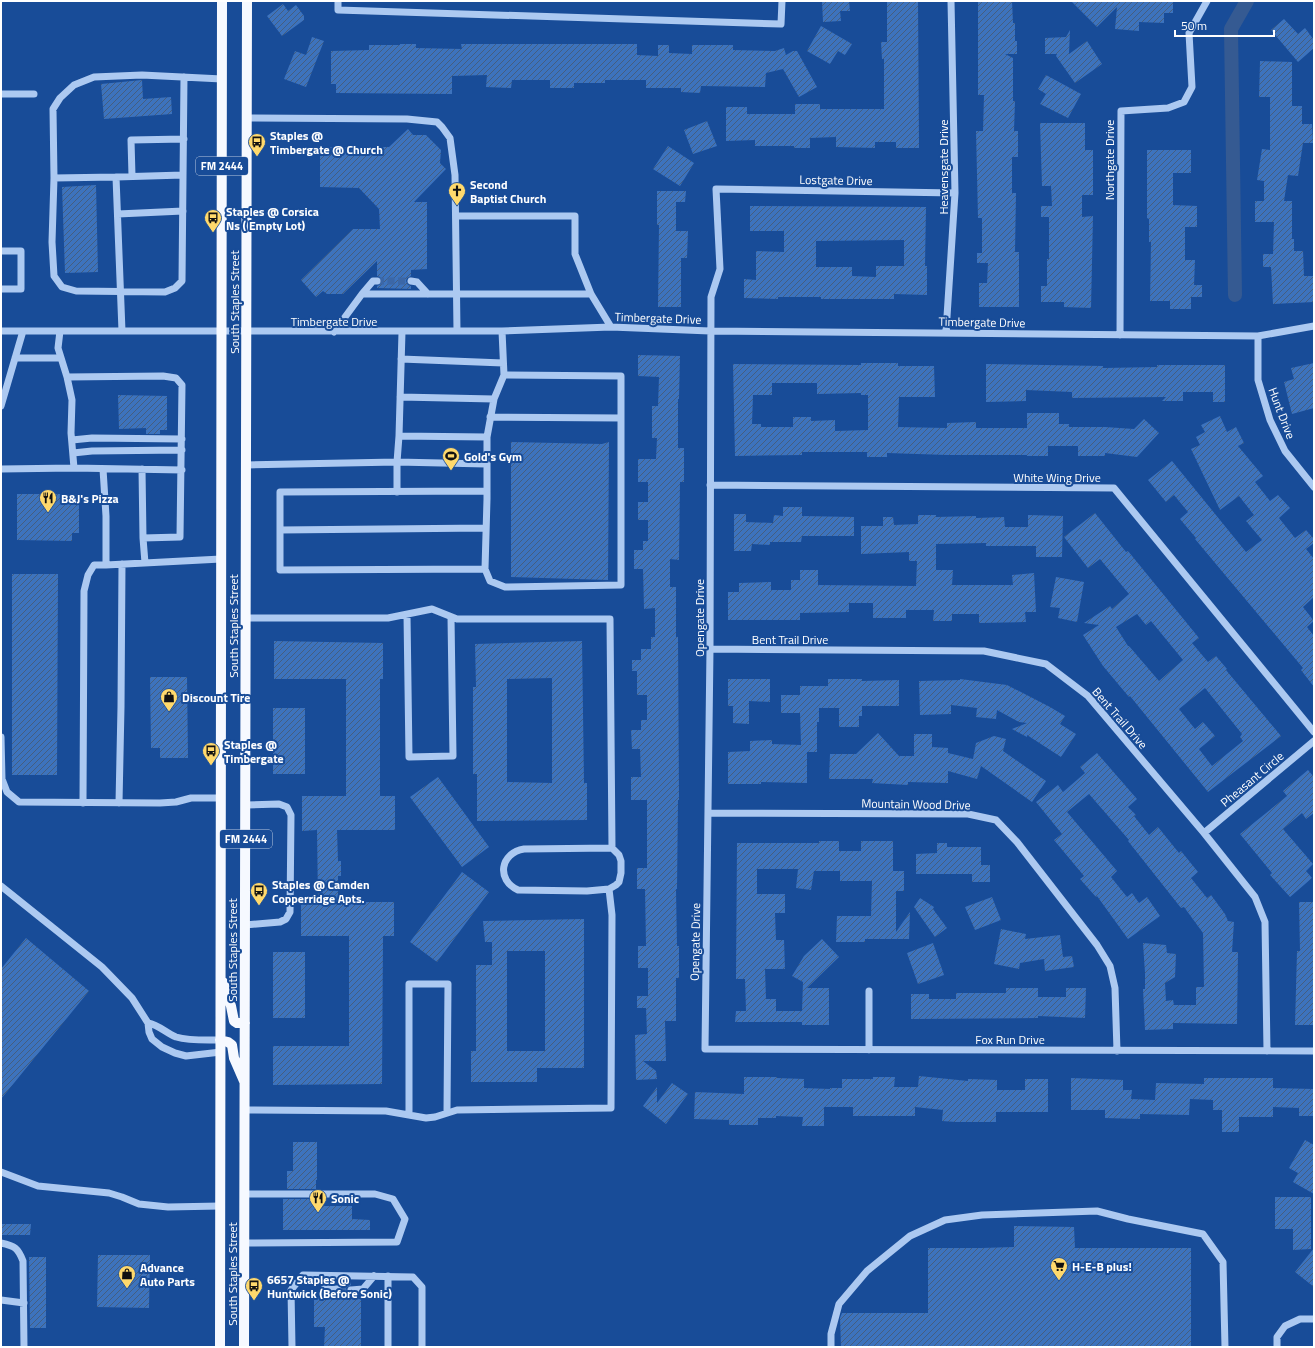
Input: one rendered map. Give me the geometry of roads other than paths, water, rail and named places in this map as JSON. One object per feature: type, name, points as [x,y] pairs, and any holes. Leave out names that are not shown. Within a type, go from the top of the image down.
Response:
[{"type":"main road","name":"South Staples Street","points":[[220,1347],[222,1]]},
{"type":"main road","name":"South Staples Street","points":[[244,1347],[247,1]]},
{"type":"main road","points":[[221,975],[232,1006],[234,1020],[237,1023],[245,1023]]},
{"type":"main road","points":[[220,1040],[228,1042],[232,1045],[234,1058],[245,1085]]},
{"type":"street","points":[[338,1],[338,10],[781,24],[782,1]]},
{"type":"street","name":"Heavensgate Drive","points":[[946,332],[956,193],[950,1]]},
{"type":"street","name":"Northgate Drive","points":[[1120,335],[1121,110],[1168,108],[1184,102],[1192,87],[1189,33],[1207,1]]},
{"type":"street","points":[[184,77],[182,281],[175,288],[165,292],[76,291],[62,287],[54,276],[52,242],[54,178],[53,109],[60,98],[74,85],[94,77],[142,75],[184,77],[222,79]]},
{"type":"street","points":[[1,94],[34,94]]},
{"type":"street","points":[[247,118],[406,119],[437,122],[450,138],[455,175],[457,331]]},
{"type":"street","points":[[132,176],[131,140],[184,139]]},
{"type":"street","points":[[54,178],[184,175]]},
{"type":"street","points":[[116,177],[122,331]]},
{"type":"street","name":"Lostgate Drive","points":[[716,189],[956,193]]},
{"type":"street","name":"Opengate Drive","points":[[705,1049],[710,649],[710,297],[720,269],[716,189]]},
{"type":"street","points":[[118,214],[183,211]]},
{"type":"street","points":[[456,216],[575,216],[575,254],[591,294],[611,327]]},
{"type":"street","points":[[1,251],[21,251],[21,289],[1,289]]},
{"type":"street","points":[[334,332],[362,294],[373,281],[377,281]]},
{"type":"street","points":[[411,281],[417,282],[428,294]]},
{"type":"street","points":[[362,294],[591,294]]},
{"type":"street","name":"Timbergate Drive","points":[[1,331],[402,332],[502,331],[611,327],[710,331],[1258,336],[1314,326]]},
{"type":"street","points":[[1,406],[23,331]]},
{"type":"street","points":[[60,331],[58,348],[72,400],[74,468]]},
{"type":"street","points":[[502,331],[504,375],[494,399],[487,437],[485,569],[490,581],[505,587],[621,585],[621,376],[504,375]]},
{"type":"street","points":[[397,492],[402,332]]},
{"type":"street","name":"Hunt Drive","points":[[1258,336],[1258,380],[1270,420],[1285,451],[1314,487]]},
{"type":"street","points":[[15,358],[60,358]]},
{"type":"street","points":[[401,359],[503,363]]},
{"type":"street","points":[[67,377],[163,376],[176,378],[182,385],[180,537],[143,538]]},
{"type":"street","points":[[400,398],[494,399]]},
{"type":"street","points":[[490,417],[620,418]]},
{"type":"street","points":[[399,436],[487,437]]},
{"type":"street","points":[[72,440],[92,438],[182,439]]},
{"type":"street","points":[[73,453],[92,451],[182,450]]},
{"type":"street","points":[[246,465],[397,462],[486,464]]},
{"type":"street","points":[[1,469],[74,468],[182,470]]},
{"type":"street","points":[[103,469],[106,516],[106,565]]},
{"type":"street","points":[[142,469],[143,538],[145,563]]},
{"type":"street","name":"White Wing Drive","points":[[710,485],[1114,488],[1314,732]]},
{"type":"street","points":[[485,569],[280,570],[280,492],[487,491]]},
{"type":"street","points":[[280,530],[486,528]]},
{"type":"street","points":[[83,803],[84,591],[88,575],[94,565],[222,559]]},
{"type":"street","points":[[119,803],[122,564]]},
{"type":"street","points":[[246,618],[388,618],[407,615],[421,610],[432,609],[457,619],[610,619],[612,848],[619,855],[622,867],[619,882],[609,889],[602,891],[579,891],[518,890],[513,888],[507,881],[504,868],[508,856],[520,850],[612,848]]},
{"type":"street","points":[[407,615],[409,757],[453,756],[451,617]]},
{"type":"street","name":"Bent Trail Drive","points":[[710,649],[984,651],[1046,664],[1088,696],[1204,833],[1255,898],[1265,922],[1267,1051]]},
{"type":"street","points":[[1,737],[2,778],[7,792],[18,802],[160,803],[176,802],[192,798],[221,798]]},
{"type":"street","name":"Pheasant Circle","points":[[1204,833],[1314,741]]},
{"type":"street","points":[[245,925],[280,922],[286,919],[290,912],[291,815],[287,807],[278,804],[246,805]]},
{"type":"street","name":"Mountain Wood Drive","points":[[708,813],[968,814],[996,820],[1017,842],[1036,866],[1097,945],[1110,966],[1115,988],[1117,1051]]},
{"type":"street","points":[[1,886],[102,967],[132,998],[148,1023],[149,1032],[152,1039],[162,1047],[186,1056],[220,1052]]},
{"type":"street","points":[[245,1110],[386,1111],[420,1118],[431,1118],[447,1112],[463,1109],[612,1108],[612,915],[609,889]]},
{"type":"street","points":[[408,1115],[410,984],[448,984],[447,1112]]},
{"type":"street","points":[[869,991],[870,1050]]},
{"type":"street","points":[[148,1023],[156,1024],[166,1033],[187,1039],[220,1040]]},
{"type":"street","name":"Fox Run Drive","points":[[705,1049],[1314,1051]]},
{"type":"street","points":[[1,1172],[38,1186],[109,1193],[139,1204],[168,1207],[220,1206]]},
{"type":"street","points":[[245,1194],[375,1194],[393,1199],[404,1219],[397,1242],[245,1243]]},
{"type":"street","points":[[831,1347],[831,1334],[839,1304],[867,1271],[910,1236],[945,1220],[982,1215],[1097,1212],[1203,1234],[1223,1262],[1225,1347]]},
{"type":"street","points":[[1,1243],[13,1245],[20,1252],[23,1261],[24,1347]]},
{"type":"street","points":[[292,1347],[291,1290],[303,1275],[413,1277],[422,1287],[422,1347]]},
{"type":"street","points":[[318,1276],[328,1289],[338,1289]]},
{"type":"street","points":[[351,1290],[363,1289],[374,1276]]},
{"type":"street","points":[[388,1276],[388,1347]]},
{"type":"street","points":[[1,1300],[24,1303]]},
{"type":"street","points":[[1277,1347],[1277,1337],[1285,1326],[1300,1319],[1314,1319]]},
{"type":"waterway","points":[[1235,295],[1231,29],[1247,1]]},
{"type":"tunnel","points":[[377,281],[411,281]]},
{"type":"tunnel","points":[[338,1289],[351,1290]]},
{"type":"place","name":"Staples @ Timbergate @ Church","points":[[257,157]]},
{"type":"place","name":"Second Baptist Church","points":[[457,206]]},
{"type":"place","name":"Staples @ Corsica Ns ( Empty Lot)","points":[[213,233]]},
{"type":"place","name":"Gold's Gym","points":[[451,471]]},
{"type":"place","name":"B&J's Pizza","points":[[48,513]]},
{"type":"place","name":"Discount Tire","points":[[169,712]]},
{"type":"place","name":"Staples @ Timbergate","points":[[211,766]]},
{"type":"place","name":"Staples @ Camden Copperridge Apts.","points":[[259,906]]},
{"type":"place","name":"Sonic","points":[[318,1213]]},
{"type":"place","name":"H-E-B plus!","points":[[1059,1281]]},
{"type":"place","name":"Advance Auto Parts","points":[[127,1289]]},
{"type":"place","name":"6657 Staples @ Huntwick (Before Sonic)","points":[[254,1301]]}]
